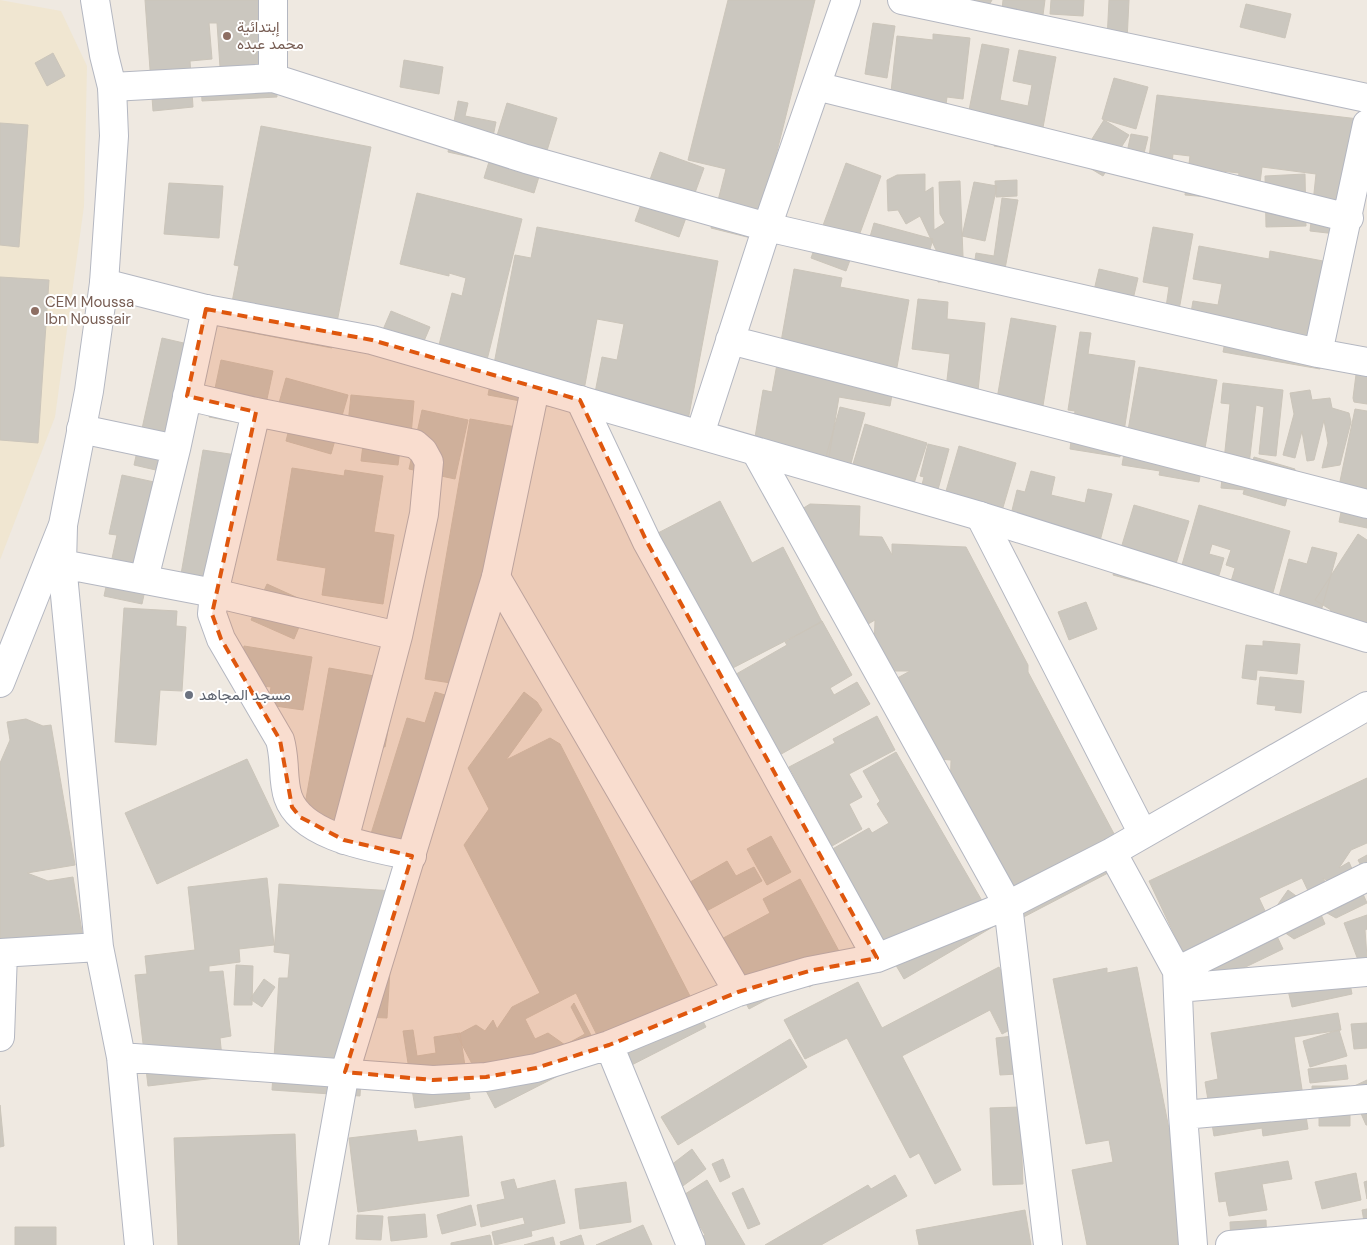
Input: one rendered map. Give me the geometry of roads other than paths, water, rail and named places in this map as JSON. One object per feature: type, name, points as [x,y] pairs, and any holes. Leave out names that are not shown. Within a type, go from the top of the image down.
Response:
[{"type":"street","points":[[96,0],[112,87],[114,136],[104,283],[81,429],[63,525],[62,564],[99,947],[120,1057],[137,1242]]},
{"type":"street","points":[[273,0],[273,78]]},
{"type":"street","points":[[700,434],[767,227],[846,0]]},
{"type":"street","points":[[902,0],[1367,98]]},
{"type":"street","points":[[112,87],[273,78],[526,159],[767,227],[1318,353],[1367,362]]},
{"type":"street","points":[[816,86],[1349,218]]},
{"type":"street","points":[[1318,353],[1349,218],[1367,124]]},
{"type":"street","points":[[104,283],[206,309],[372,340],[535,389],[700,434],[756,452],[980,516],[1367,638]]},
{"type":"street","points":[[144,578],[176,449],[206,309]]},
{"type":"street","points":[[730,340],[1367,504]]},
{"type":"street","points":[[314,1245],[345,1072],[496,577],[535,389]]},
{"type":"street","points":[[187,396],[415,444],[423,451],[429,462],[428,484],[398,636],[344,840]]},
{"type":"street","points":[[580,400],[647,542],[877,958]]},
{"type":"street","points":[[256,412],[214,593],[212,614],[221,639],[280,740],[285,757],[286,788],[292,807],[300,817],[344,840],[412,856]]},
{"type":"street","points":[[81,429],[176,449]]},
{"type":"street","points":[[756,452],[1008,905],[1048,1245]]},
{"type":"street","points":[[980,516],[1142,832]]},
{"type":"street","points":[[0,683],[63,525]]},
{"type":"street","points":[[62,564],[144,578],[214,593],[398,636]]},
{"type":"street","points":[[496,577],[738,992]]},
{"type":"street","points":[[120,1057],[434,1080],[486,1077],[536,1068],[609,1045],[738,992],[809,971],[877,958],[1008,905],[1112,852],[1142,832],[1367,706]]},
{"type":"street","points":[[1112,852],[1178,979],[1183,1115],[1193,1245]]},
{"type":"street","points":[[1178,979],[1367,877]]},
{"type":"street","points":[[0,1038],[1,953],[99,947]]},
{"type":"street","points":[[1178,979],[1367,972]]},
{"type":"street","points":[[609,1045],[691,1245]]},
{"type":"street","points":[[1183,1115],[1367,1099]]},
{"type":"street","points":[[1230,1245],[1367,1233]]},
{"type":"place","name":"إبتدائية محمد عبده","points":[[227,36]]},
{"type":"place","name":"CEM Moussa Ibn Noussair","points":[[35,311]]},
{"type":"place","name":"مسجد المجاهد","points":[[189,695]]}]
